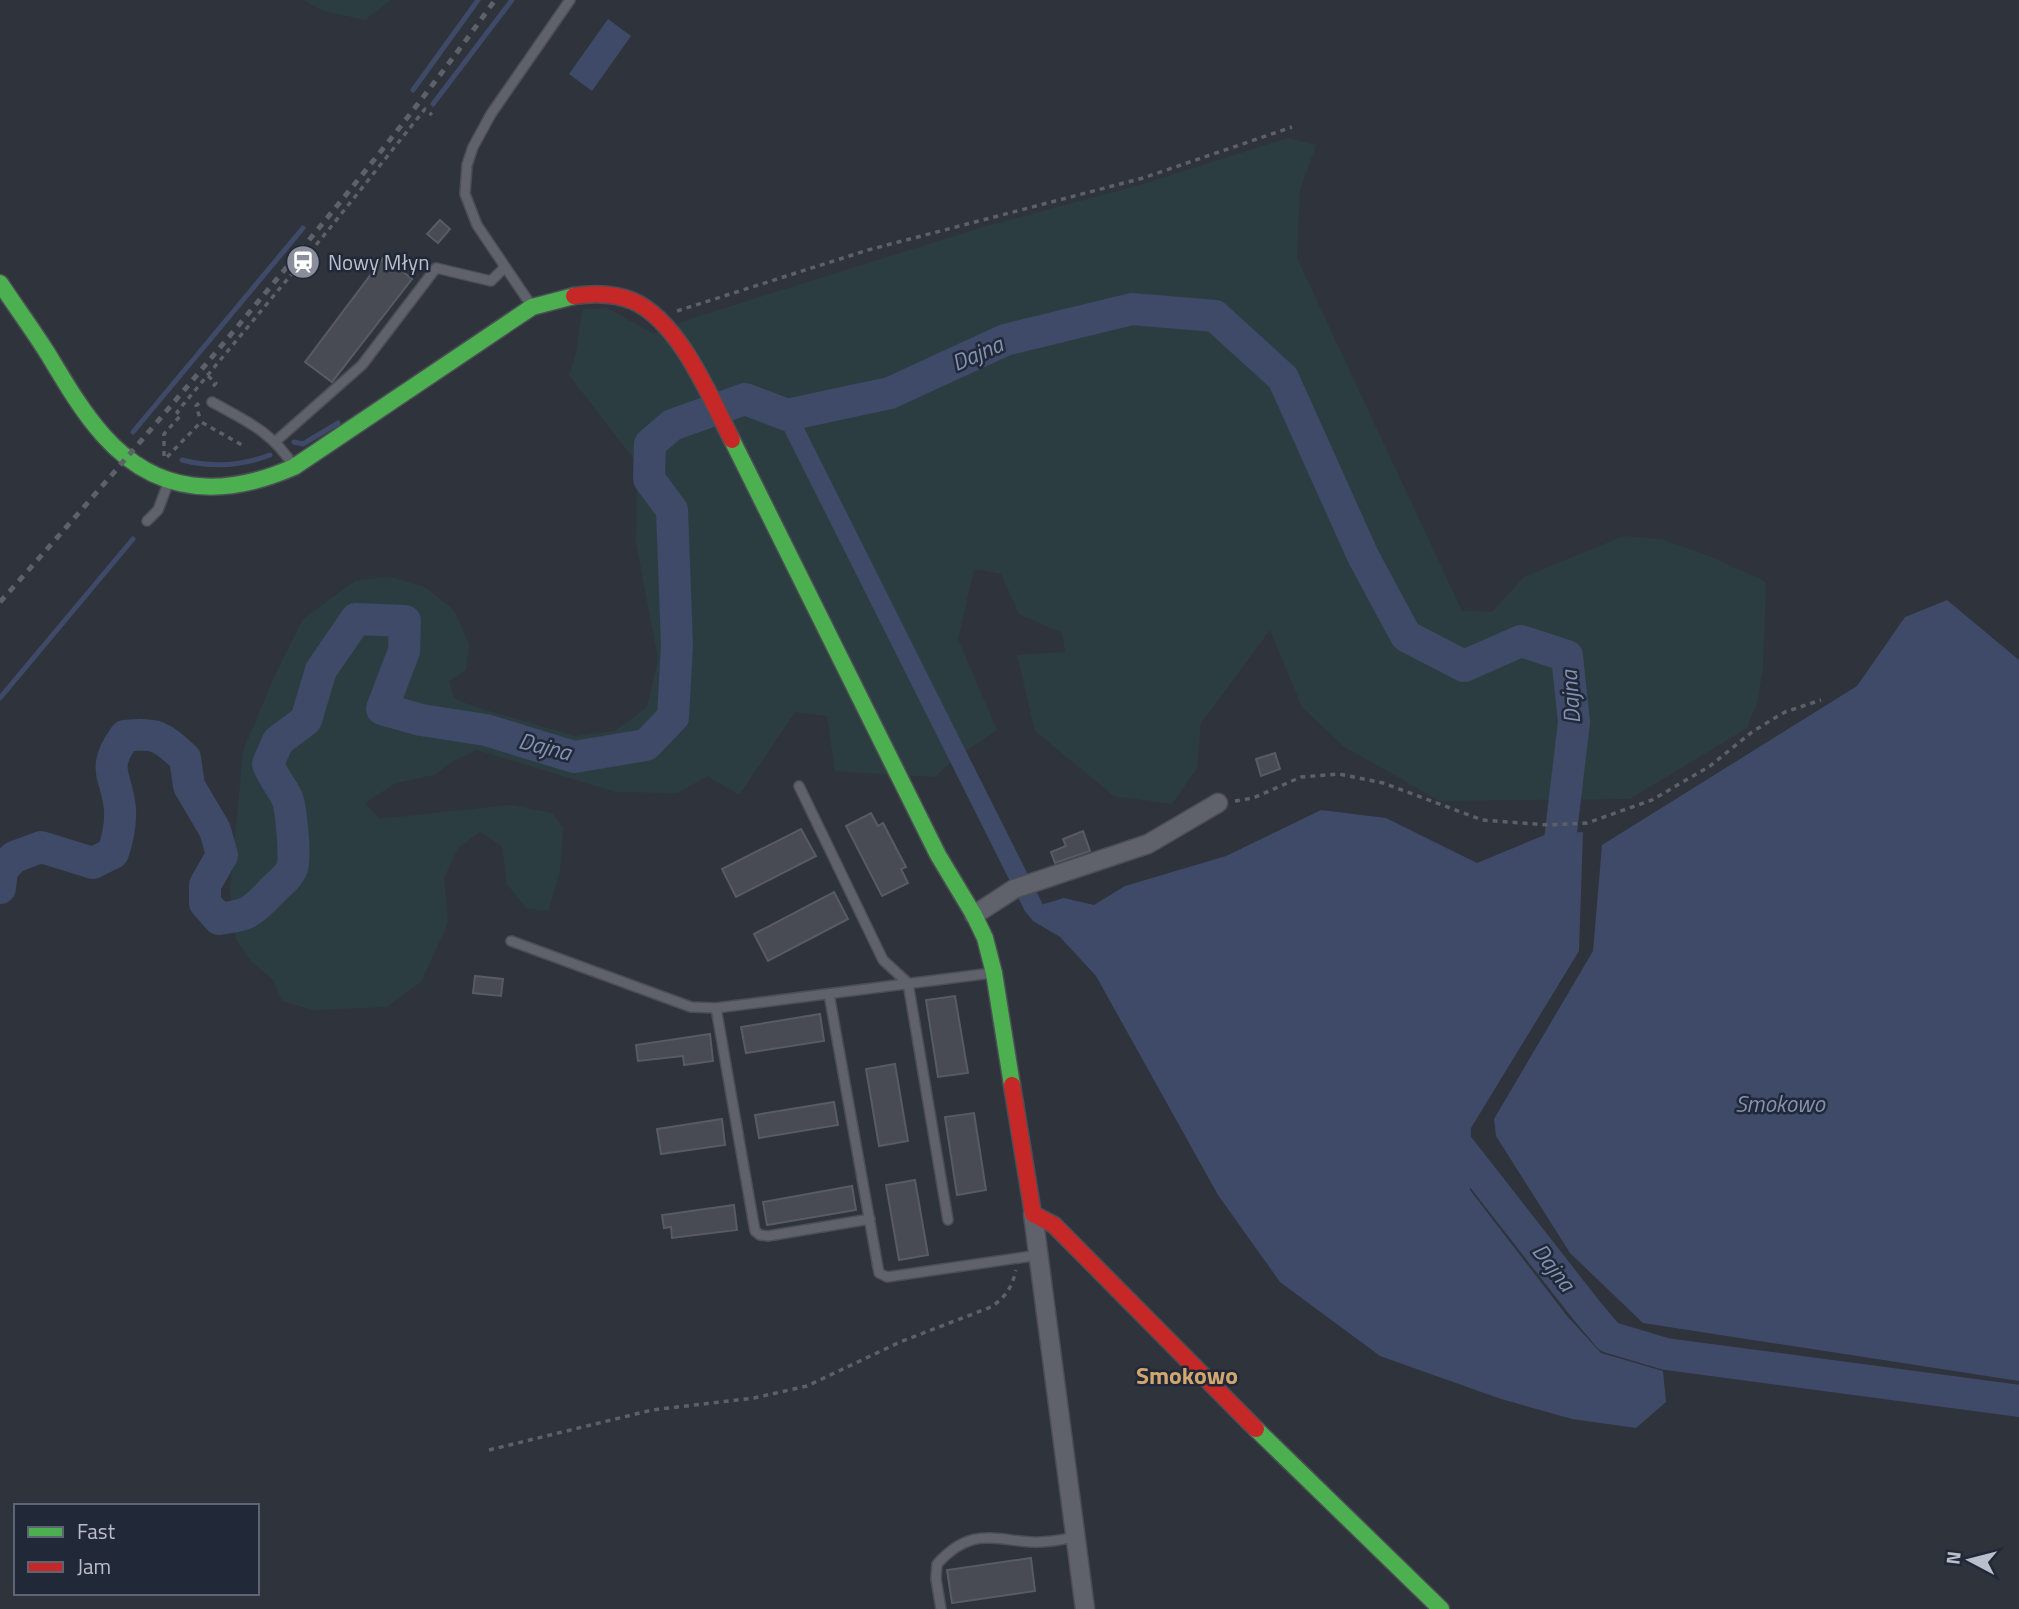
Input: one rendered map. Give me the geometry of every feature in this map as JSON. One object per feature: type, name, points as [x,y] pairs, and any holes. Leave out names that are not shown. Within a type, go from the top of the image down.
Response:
[{"type":"street","points":[[0,283],[100,431],[143,469],[170,481],[197,487],[224,488],[258,482],[294,467],[532,307],[563,296],[590,293],[630,299],[668,328],[736,445],[938,855],[985,938],[994,972],[1033,1214],[1085,1609]]},
{"type":"street","points":[[974,915],[1014,889],[1148,844],[1218,803]]},
{"type":"street","points":[[1033,1214],[1054,1225],[1259,1432],[1441,1609]]},
{"type":"lane","points":[[532,307],[470,211],[465,194],[467,165],[491,114],[570,0]]},
{"type":"lane","points":[[276,441],[362,365],[436,268],[491,281],[505,267]]},
{"type":"lane","points":[[212,402],[258,427],[276,441],[294,467]]},
{"type":"lane","points":[[147,521],[158,510],[170,481]]},
{"type":"lane","points":[[799,786],[883,960],[908,983],[948,1220]]},
{"type":"lane","points":[[511,941],[691,1007],[716,1009],[994,972]]},
{"type":"lane","points":[[830,993],[879,1273],[887,1278],[1039,1255]]},
{"type":"lane","points":[[716,1009],[755,1231],[768,1236],[870,1219]]},
{"type":"lane","points":[[941,1609],[936,1578],[937,1564],[960,1543],[989,1537],[1032,1542],[1076,1537]]},
{"type":"path","points":[[242,445],[201,422],[163,460],[164,434],[181,415],[177,412],[338,219],[425,109],[432,115]]},
{"type":"path","points":[[657,318],[868,250],[1143,178],[1292,127]]},
{"type":"path","points":[[208,376],[216,383],[212,387]]},
{"type":"path","points":[[1218,803],[1253,798],[1301,776],[1339,774],[1382,783],[1482,820],[1549,825],[1587,823],[1652,800],[1710,765],[1773,719],[1821,700]]},
{"type":"path","points":[[489,1450],[652,1410],[754,1398],[807,1386],[900,1342],[991,1307],[1004,1298],[1013,1282],[1019,1258]]},
{"type":"shaded area","points":[[303,0],[391,0],[365,20],[324,11]]},
{"type":"shaded area","points":[[1288,138],[1316,145],[1300,190],[1297,258],[1462,611],[1492,612],[1524,577],[1624,536],[1664,540],[1714,558],[1766,582],[1763,668],[1757,703],[1747,728],[1630,799],[1440,801],[1343,746],[1302,707],[1270,630],[1201,723],[1197,768],[1172,804],[1114,796],[1035,731],[1017,655],[1065,652],[1062,633],[1019,614],[1001,574],[974,569],[958,639],[997,730],[956,758],[935,777],[835,771],[827,716],[795,712],[739,795],[708,776],[677,793],[616,792],[477,750],[453,761],[434,775],[396,783],[365,803],[379,819],[511,805],[552,813],[563,828],[560,871],[548,911],[526,908],[507,884],[502,846],[480,832],[458,848],[444,878],[448,923],[421,982],[386,1007],[313,1010],[282,1001],[273,980],[251,961],[236,939],[230,891],[243,751],[274,677],[303,619],[355,581],[390,577],[423,586],[454,610],[469,644],[466,670],[449,681],[454,698],[472,706],[575,736],[615,731],[647,707],[658,659],[636,542],[637,463],[569,375],[577,350],[583,309],[607,308],[654,334],[693,318],[980,228],[1143,184]]},
{"type":"water","points":[[608,19],[631,36],[592,91],[569,74]]},
{"type":"water","name":"Smokowo","points":[[1947,600],[2019,660],[2019,1381],[1643,1323],[1570,1253],[1496,1136],[1494,1119],[1593,951],[1602,845],[1857,686],[1905,617]]},
{"type":"water","points":[[1321,810],[1386,818],[1477,863],[1547,834],[1583,832],[1579,951],[1471,1128],[1470,1190],[1567,1316],[1601,1353],[1663,1371],[1666,1402],[1636,1428],[1572,1419],[1501,1399],[1380,1356],[1280,1282],[1218,1195],[1096,976],[1060,937],[1033,921],[1024,910],[1064,898],[1094,905],[1125,886],[1226,856]]},
{"type":"building","points":[[440,220],[450,229],[438,243],[427,234]]},
{"type":"building","points":[[384,257],[412,279],[332,382],[305,362]]},
{"type":"building","points":[[1275,753],[1280,769],[1261,776],[1256,759]]},
{"type":"building","points":[[871,813],[878,826],[883,823],[906,867],[901,869],[908,883],[882,896],[846,826]]},
{"type":"building","points":[[801,829],[816,856],[736,897],[722,869]]},
{"type":"building","points":[[1083,831],[1090,851],[1055,863],[1051,852],[1066,846],[1063,839]]},
{"type":"building","points":[[834,892],[848,919],[768,961],[754,934]]},
{"type":"building","points":[[475,976],[503,979],[501,996],[473,993]]},
{"type":"building","points":[[955,996],[968,1073],[938,1077],[926,1000]]},
{"type":"building","points":[[820,1014],[824,1041],[746,1053],[741,1027]]},
{"type":"building","points":[[710,1034],[713,1061],[684,1065],[683,1056],[638,1061],[636,1045]]},
{"type":"building","points":[[895,1064],[908,1141],[879,1146],[866,1069]]},
{"type":"building","points":[[834,1102],[838,1125],[759,1138],[755,1115]]},
{"type":"building","points":[[974,1113],[986,1190],[957,1195],[945,1117]]},
{"type":"building","points":[[722,1119],[725,1145],[661,1154],[657,1129]]},
{"type":"building","points":[[915,1180],[928,1255],[899,1260],[886,1185]]},
{"type":"building","points":[[852,1186],[856,1210],[767,1225],[763,1202]]},
{"type":"building","points":[[734,1205],[737,1230],[672,1238],[671,1227],[664,1228],[662,1215]]},
{"type":"building","points":[[1031,1558],[1035,1591],[952,1603],[947,1570]]},
{"type":"waterway","points":[[413,90],[478,0]]},
{"type":"waterway","points":[[433,104],[512,0]]},
{"type":"waterway","points":[[133,432],[303,228]]},
{"type":"waterway","name":"Dajna","points":[[0,888],[2,870],[14,857],[41,847],[93,863],[113,853],[120,815],[112,772],[113,757],[125,736],[145,735],[164,741],[185,758],[189,786],[215,830],[222,855],[205,885],[205,903],[219,919],[242,915],[252,909],[285,878],[293,862],[289,803],[268,764],[278,741],[306,720],[321,670],[356,619],[405,621],[404,651],[382,709],[421,720],[486,730],[574,757],[646,745],[673,717],[677,645],[672,510],[649,479],[650,444],[672,425],[745,399],[787,415],[890,393],[1005,340],[1132,309],[1215,316],[1283,378],[1363,556],[1406,636],[1464,666],[1521,641],[1567,656],[1574,722],[1556,874]]},
{"type":"waterway","points":[[787,415],[1033,906]]},
{"type":"waterway","points":[[294,442],[303,444],[338,423]]},
{"type":"waterway","points":[[182,460],[227,465],[270,455]]},
{"type":"waterway","points":[[0,698],[133,539]]},
{"type":"waterway","name":"Dajna","points":[[1454,1127],[1451,1137],[1609,1337],[1666,1354],[2019,1401]]},
{"type":"railway","points":[[0,602],[159,420],[315,233],[407,118],[495,0]]},
{"type":"traffic: fast","points":[[0,283],[88,416],[124,455],[146,470],[168,480],[217,487],[242,484],[294,467],[532,307],[574,296]]},
{"type":"traffic: fast","points":[[732,440],[938,855],[985,938],[994,973],[1012,1085]]},
{"type":"traffic: fast","points":[[1256,1429],[1441,1609]]},
{"type":"traffic: jam","points":[[574,296],[619,296],[650,311],[692,362],[732,440]]},
{"type":"traffic: jam","points":[[1012,1085],[1033,1214],[1054,1225],[1256,1429]]},
{"type":"place","name":"Nowy Młyn","points":[[303,262]]},
{"type":"district","name":"Smokowo","points":[[1187,1375]]}]
